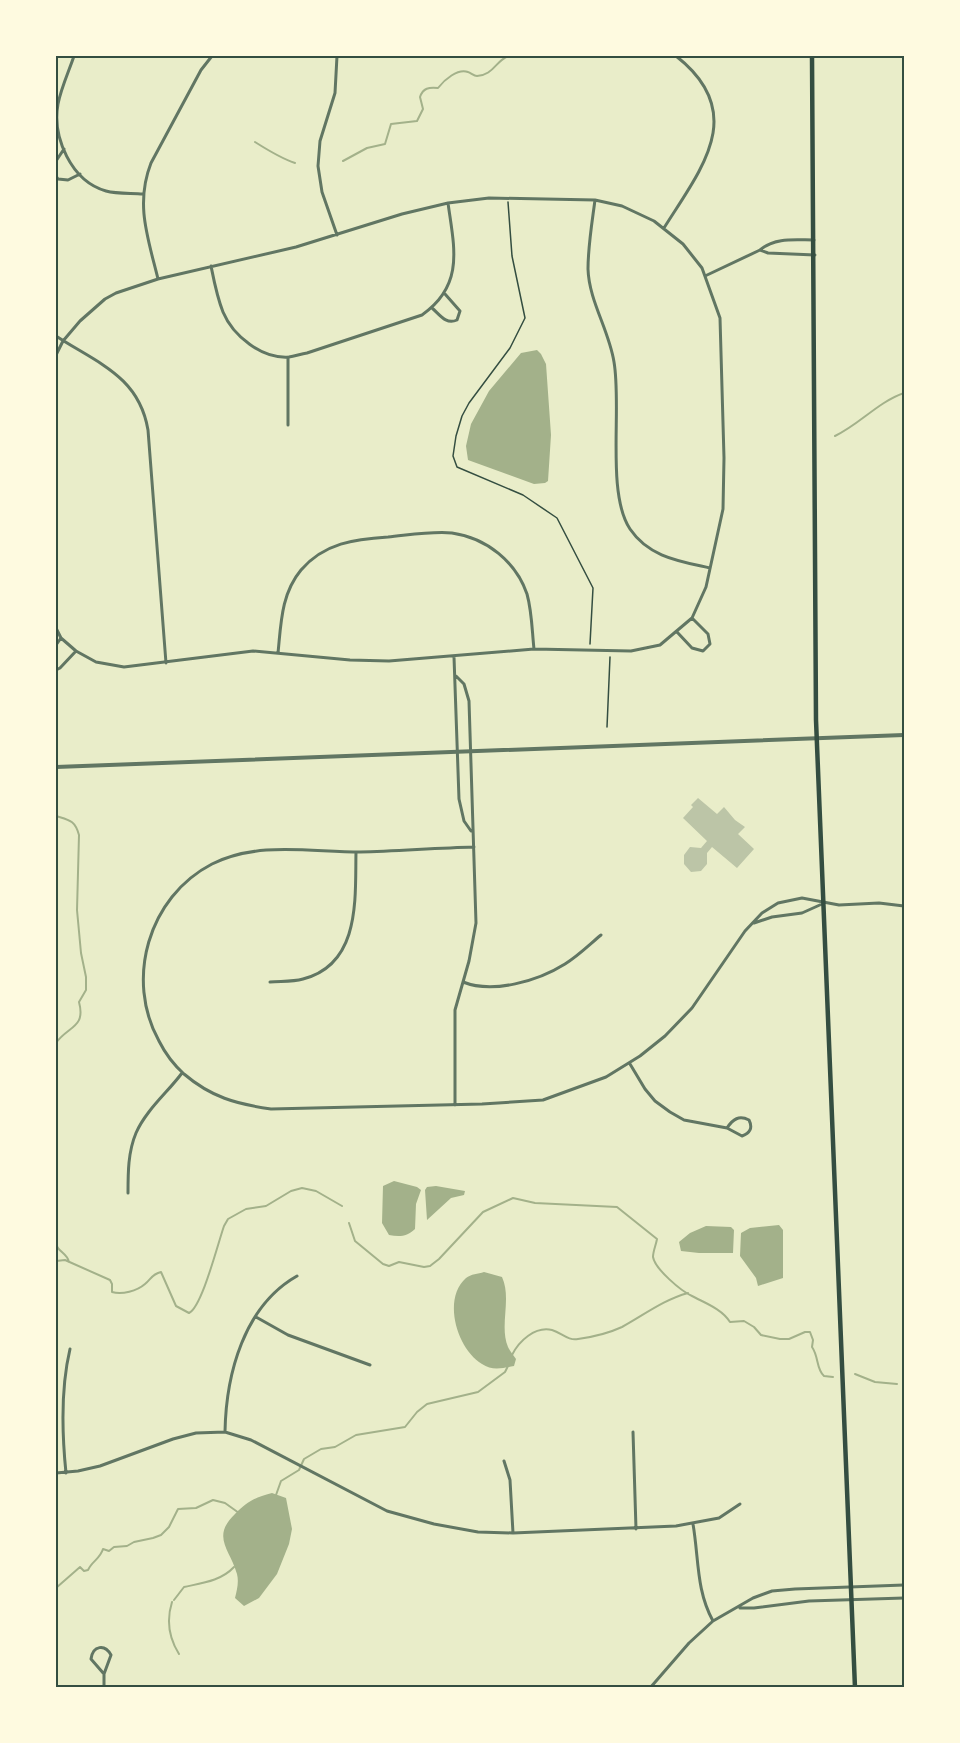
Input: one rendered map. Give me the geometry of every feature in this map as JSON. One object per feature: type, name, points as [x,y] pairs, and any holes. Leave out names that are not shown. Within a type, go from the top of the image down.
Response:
[{"type":"main road","points":[[812,56],[815,240],[816,689],[855,1688]]},
{"type":"street","points":[[74,56],[57,110],[59,132],[64,149],[75,170],[90,182],[106,191],[143,194]]},
{"type":"street","points":[[158,279],[145,224],[143,194],[151,163],[201,70],[212,56]]},
{"type":"street","points":[[337,56],[335,93],[320,141],[318,166],[322,192],[337,235]]},
{"type":"street","points":[[664,228],[703,166],[712,144],[714,124],[712,103],[703,83],[676,56]]},
{"type":"street","points":[[56,161],[64,149]]},
{"type":"street","points":[[56,176],[58,179],[68,180],[80,174]]},
{"type":"street","points":[[56,355],[63,340],[105,299],[158,279],[296,247],[402,214],[448,203],[489,198],[595,200],[622,206],[664,228],[683,244],[702,268],[720,318],[724,497],[721,523],[710,568],[700,602],[692,618],[660,645],[631,651],[534,649],[454,657],[370,661],[253,651],[135,667],[112,666],[96,662],[76,651],[61,638],[56,628]]},
{"type":"street","points":[[595,200],[588,271],[594,299],[614,360],[617,490],[621,510],[629,527],[640,542],[653,552],[710,568]]},
{"type":"street","points":[[211,266],[220,304],[231,325],[240,336],[268,353],[288,357],[307,353],[422,315],[432,308],[449,287],[455,255],[448,203]]},
{"type":"street","points":[[705,276],[760,250],[768,243],[784,240],[815,240]]},
{"type":"street","points":[[760,250],[768,253],[814,255]]},
{"type":"street","points":[[432,308],[446,321],[457,320],[460,310],[444,294]]},
{"type":"street","points":[[56,336],[126,383],[143,407],[148,430],[166,663]]},
{"type":"street","points":[[288,357],[288,424]]},
{"type":"street","points":[[904,506],[904,519]]},
{"type":"street","points":[[278,653],[286,596],[301,570],[318,555],[331,547],[351,540],[444,533],[463,536],[488,546],[513,567],[527,596],[531,612],[534,649]]},
{"type":"street","points":[[677,632],[692,648],[703,651],[710,644],[708,634],[692,618]]},
{"type":"street","points":[[56,645],[61,638]]},
{"type":"street","points":[[56,670],[76,651]]},
{"type":"street","points":[[454,657],[459,799],[464,821],[472,833]]},
{"type":"street","points":[[454,1105],[455,1010],[469,961],[476,922],[469,701],[464,684],[456,676]]},
{"type":"street","points":[[56,767],[904,735]]},
{"type":"street","points":[[474,847],[357,852],[299,849],[260,850],[220,860],[202,870],[188,880],[173,896],[160,915],[148,941],[144,969],[144,997],[155,1033],[168,1056],[182,1073],[222,1098],[242,1105],[271,1109],[454,1105],[543,1100],[606,1077],[629,1063],[665,1035],[692,1008],[745,931],[762,913],[778,903],[802,898],[824,903],[904,906]]},
{"type":"street","points":[[270,982],[301,980],[313,976],[326,969],[341,951],[352,927],[357,852]]},
{"type":"street","points":[[754,923],[772,917],[802,913],[824,903]]},
{"type":"street","points":[[462,982],[472,986],[489,986],[530,980],[563,965],[601,935]]},
{"type":"street","points":[[629,1063],[655,1101],[684,1120],[727,1128],[742,1136],[748,1134],[751,1124],[749,1120],[741,1117],[735,1119],[727,1128]]},
{"type":"street","points":[[128,1193],[130,1157],[136,1132],[147,1114],[182,1073]]},
{"type":"street","points":[[225,1432],[225,1405],[234,1364],[242,1341],[269,1299],[282,1284],[297,1276]]},
{"type":"street","points":[[256,1317],[288,1335],[370,1365]]},
{"type":"street","points":[[66,1473],[65,1389],[66,1366],[70,1349]]},
{"type":"street","points":[[56,1473],[100,1466],[196,1433],[225,1432],[251,1440],[387,1510],[434,1524],[478,1532],[636,1529],[693,1524],[719,1518],[740,1504]]},
{"type":"street","points":[[633,1432],[636,1529]]},
{"type":"street","points":[[504,1461],[510,1480],[513,1533]]},
{"type":"street","points":[[693,1524],[700,1590],[705,1607],[713,1621]]},
{"type":"street","points":[[650,1688],[689,1643],[713,1621],[753,1598],[772,1592],[904,1584]]},
{"type":"street","points":[[738,1608],[809,1601],[904,1598]]},
{"type":"street","points":[[104,1674],[92,1659],[92,1652],[96,1648],[108,1649],[111,1655],[104,1674],[104,1688]]},
{"type":"path","points":[[508,198],[512,256],[525,318],[510,348],[462,416],[456,436],[453,461],[457,467],[523,495],[557,518],[593,588],[590,644],[610,654],[607,726]]},
{"type":"shaded area","points":[[537,350],[546,364],[551,435],[548,481],[534,484],[468,460],[466,446],[471,424],[489,391],[521,353]]},
{"type":"shaded area","points":[[394,1181],[421,1190],[416,1204],[415,1229],[403,1236],[389,1235],[382,1223],[383,1186]]},
{"type":"shaded area","points":[[436,1186],[465,1191],[464,1195],[451,1198],[427,1220],[425,1190],[427,1187]]},
{"type":"shaded area","points":[[779,1225],[783,1230],[783,1278],[758,1286],[756,1278],[740,1256],[741,1233],[750,1228]]},
{"type":"shaded area","points":[[706,1226],[731,1227],[734,1230],[733,1253],[681,1251],[679,1242],[690,1233]]},
{"type":"shaded area","points":[[484,1272],[502,1277],[505,1285],[506,1339],[516,1359],[514,1366],[494,1368],[482,1364],[473,1357],[460,1336],[454,1310],[459,1287],[466,1278]]},
{"type":"shaded area","points":[[272,1493],[286,1498],[292,1529],[289,1544],[277,1574],[259,1598],[244,1606],[235,1598],[238,1577],[224,1543],[224,1530],[228,1522],[244,1506],[256,1498]]},
{"type":"building","points":[[698,798],[717,814],[724,807],[735,820],[745,827],[738,834],[754,849],[737,868],[712,847],[707,853],[707,864],[701,871],[691,872],[684,864],[684,855],[690,847],[701,848],[707,841],[683,818]]},
{"type":"waterway","points":[[343,161],[367,148],[385,144],[391,124],[417,121],[423,109],[420,97],[425,90],[438,88],[447,78],[456,73],[464,71],[476,76],[487,73],[508,56]]},
{"type":"waterway","points":[[255,142],[295,163]]},
{"type":"waterway","points":[[835,436],[886,402],[904,393]]},
{"type":"waterway","points":[[56,816],[73,823],[79,835],[77,910],[86,977],[86,990],[79,1002],[81,1011],[78,1022],[56,1043]]},
{"type":"waterway","points":[[56,1261],[65,1260],[110,1280],[112,1292],[116,1293],[138,1289],[161,1272],[176,1306],[189,1313],[194,1308],[204,1287],[228,1219],[246,1209],[266,1206],[291,1191],[302,1188],[316,1191],[342,1206]]},
{"type":"waterway","points":[[349,1223],[355,1241],[383,1264],[389,1266],[399,1262],[424,1267],[430,1266],[439,1259],[483,1212],[513,1198],[535,1203],[617,1207],[657,1239],[653,1257],[663,1273],[675,1285],[718,1310],[730,1322],[744,1321],[761,1335],[789,1339],[810,1332],[813,1340],[812,1347],[820,1370],[824,1376],[833,1377]]},
{"type":"waterway","points":[[56,1244],[69,1262]]},
{"type":"waterway","points":[[512,1355],[523,1340],[534,1332],[552,1330],[574,1339],[601,1334],[622,1327],[662,1304],[688,1293]]},
{"type":"waterway","points":[[276,1495],[281,1481],[299,1470],[304,1459],[321,1449],[335,1447],[356,1435],[405,1427],[427,1404],[478,1392],[505,1372],[508,1366]]},
{"type":"waterway","points":[[855,1374],[875,1382],[897,1384]]},
{"type":"waterway","points":[[56,1588],[80,1567],[84,1571],[88,1570],[103,1549],[109,1551],[114,1547],[127,1546],[161,1535],[169,1527],[178,1509],[196,1508],[213,1500],[225,1503],[239,1513]]},
{"type":"waterway","points":[[174,1600],[184,1587],[217,1578],[234,1567]]},
{"type":"waterway","points":[[172,1602],[169,1616],[170,1629],[179,1654]]}]
